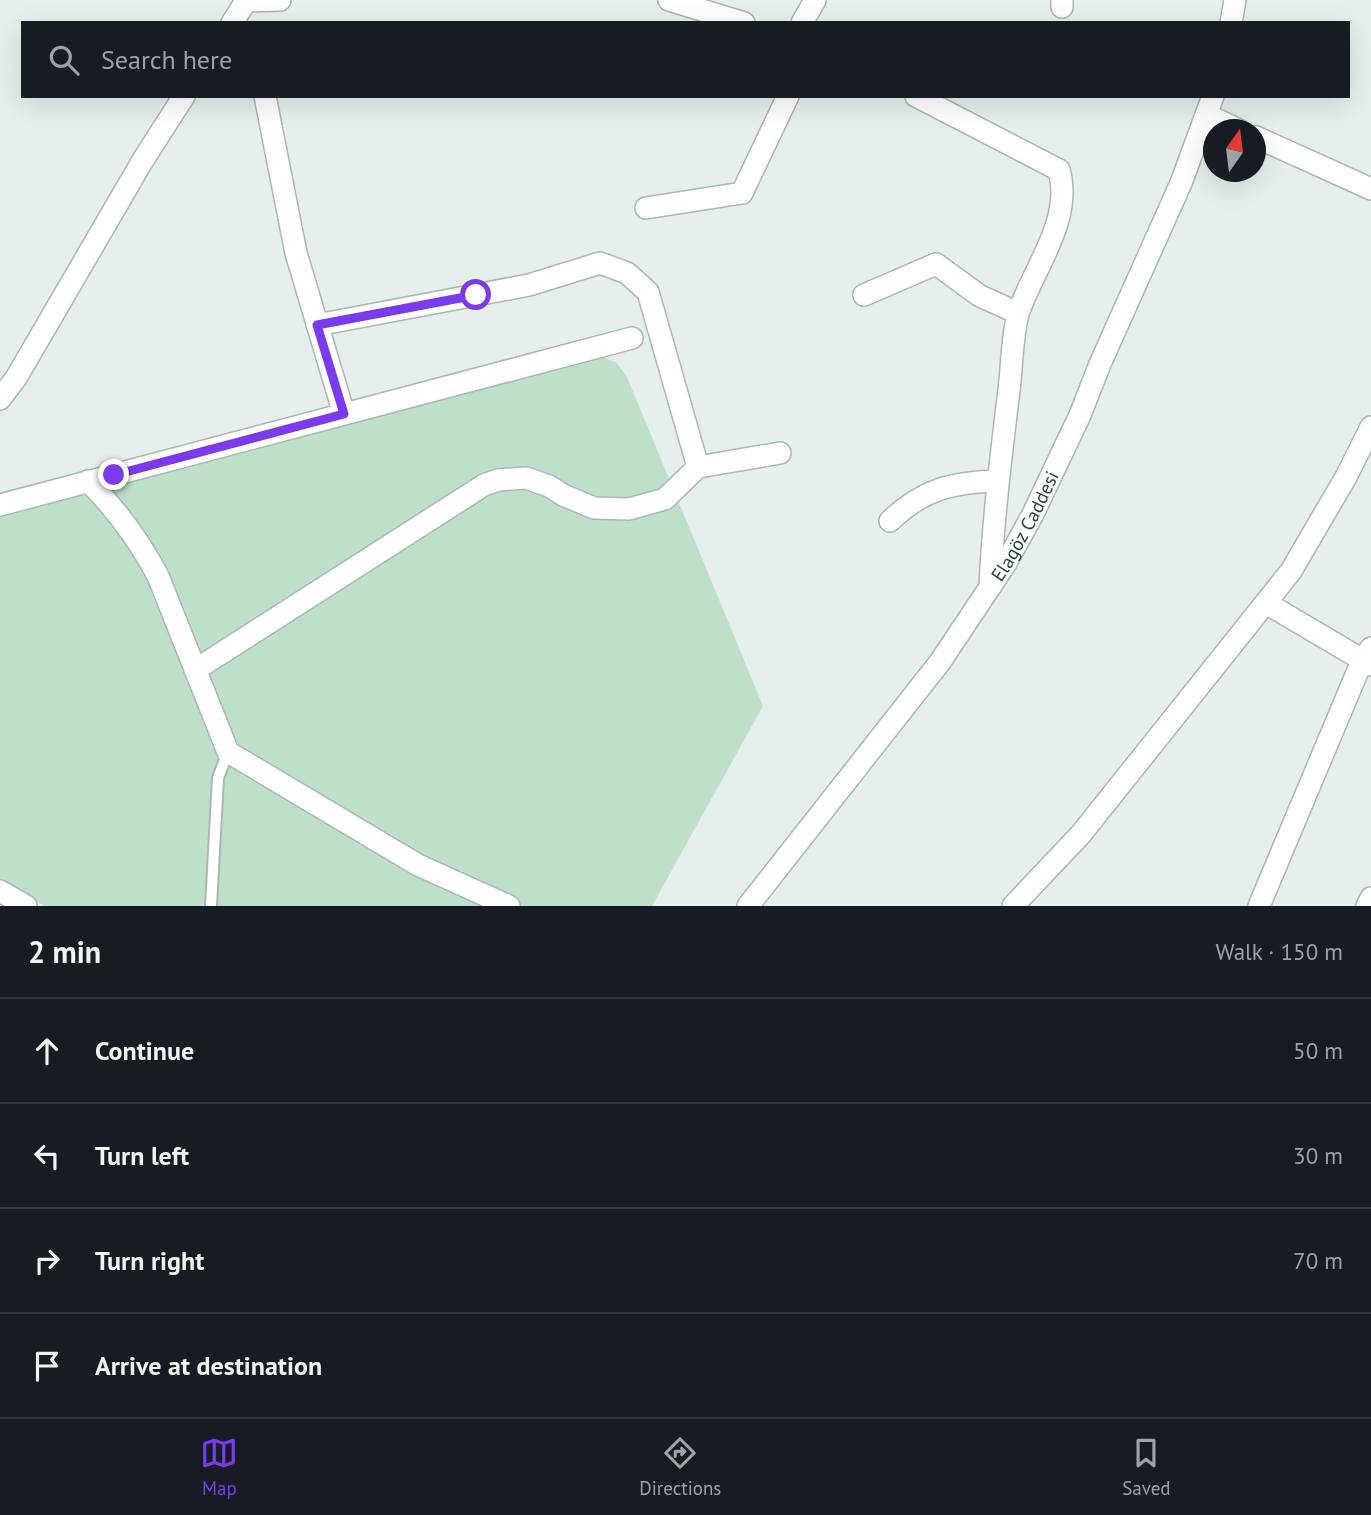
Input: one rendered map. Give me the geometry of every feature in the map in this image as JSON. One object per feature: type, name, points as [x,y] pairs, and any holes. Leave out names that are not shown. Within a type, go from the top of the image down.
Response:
[{"type":"street","points":[[246,1],[280,0]]},
{"type":"street","points":[[669,0],[737,21]]},
{"type":"street","points":[[803,21],[815,0]]},
{"type":"street","points":[[1231,21],[1235,0]]},
{"type":"street","points":[[233,21],[246,1]]},
{"type":"street","points":[[246,1],[250,21]]},
{"type":"street","points":[[0,399],[16,378],[143,160],[183,98]]},
{"type":"street","points":[[265,98],[296,253],[344,414]]},
{"type":"street","points":[[646,208],[742,193],[787,98]]},
{"type":"street","points":[[920,98],[1059,170],[1063,192],[1059,218],[1018,313],[992,533],[990,587]]},
{"type":"street","points":[[1210,106],[1226,119]]},
{"type":"street","name":"Elagöz Caddesi","points":[[748,906],[940,662],[990,587],[1033,514],[1057,466],[1181,183],[1210,106]]},
{"type":"street","points":[[1266,142],[1371,189]]},
{"type":"street","points":[[317,325],[529,285],[600,263],[614,267],[639,282],[648,292],[698,467]]},
{"type":"street","points":[[864,295],[936,264],[980,296],[1018,313]]},
{"type":"street","points":[[0,505],[632,338]]},
{"type":"street","points":[[1013,906],[1081,834],[1291,571],[1316,531],[1371,427]]},
{"type":"street","points":[[195,670],[484,485],[513,477],[526,478],[594,508],[629,509],[665,499],[698,467],[780,453]]},
{"type":"street","points":[[88,481],[119,514],[158,576],[228,752],[418,865],[509,906]]},
{"type":"street","points":[[890,521],[912,502],[940,488],[998,481]]},
{"type":"street","points":[[1259,906],[1368,658],[1266,603]]},
{"type":"street","points":[[0,891],[26,906]]},
{"type":"street","points":[[1367,906],[1371,898]]},
{"type":"lane","points":[[211,906],[218,778],[228,752]]},
{"type":"green space","points":[[601,357],[616,362],[627,377],[763,706],[652,906],[45,906],[0,881],[0,514],[78,491]]},
{"type":"route","points":[[114,475],[344,414],[317,325],[476,295]]}]
